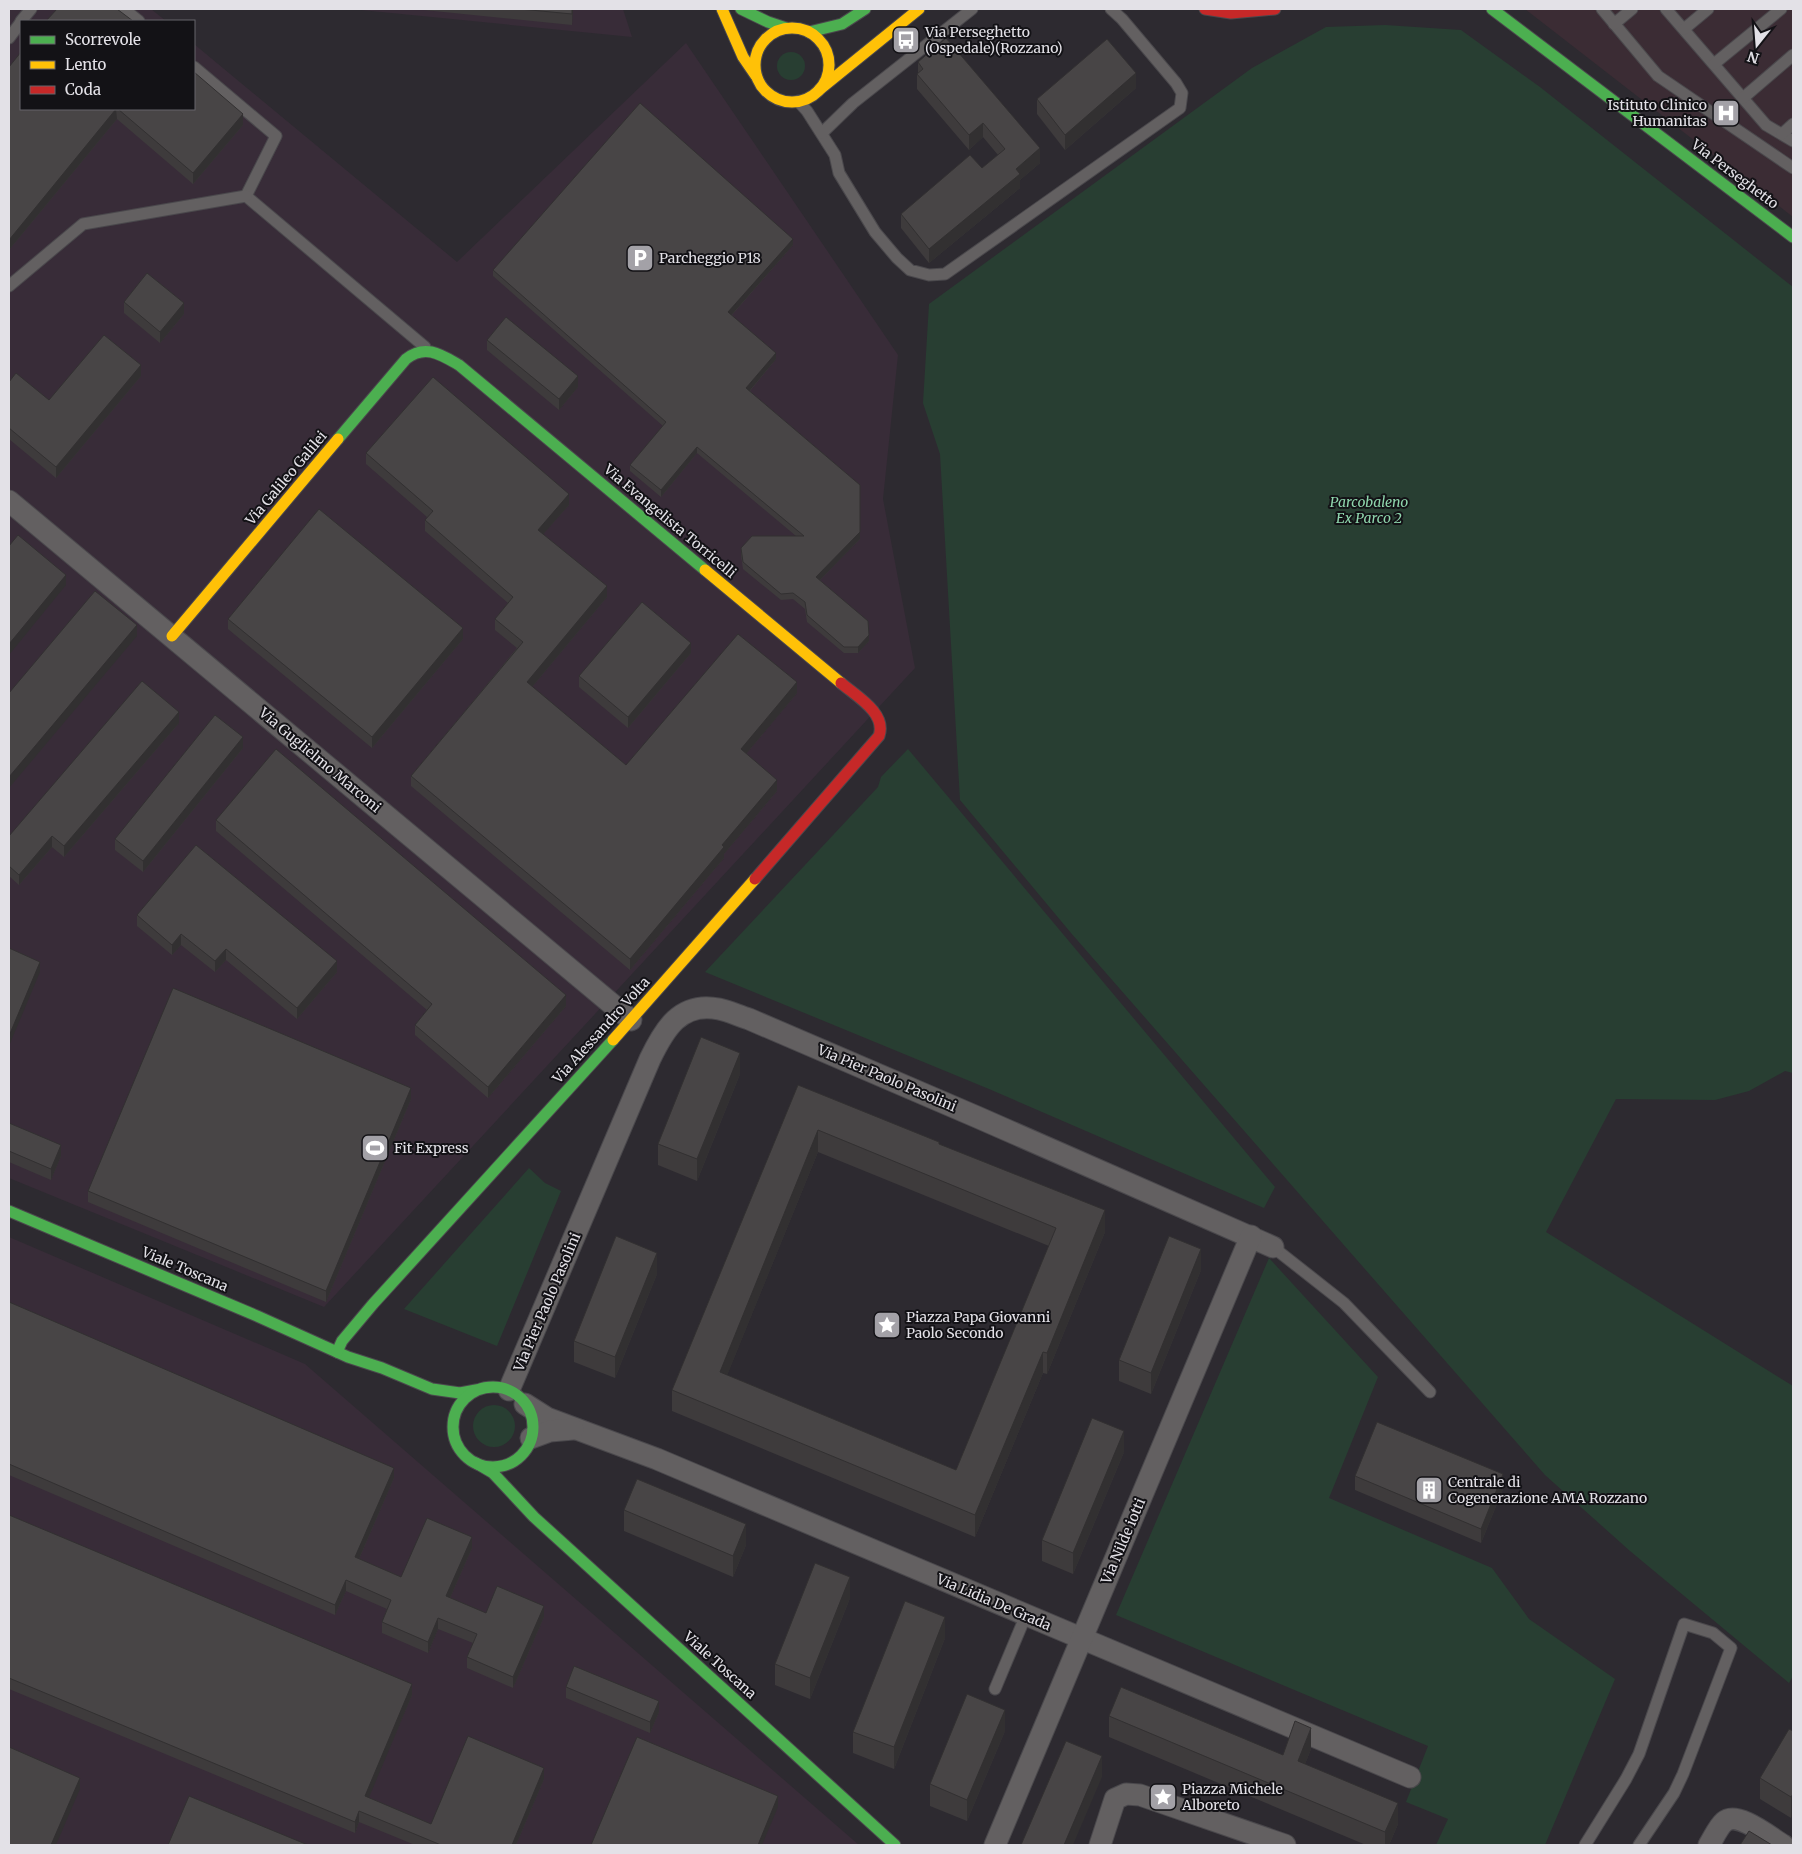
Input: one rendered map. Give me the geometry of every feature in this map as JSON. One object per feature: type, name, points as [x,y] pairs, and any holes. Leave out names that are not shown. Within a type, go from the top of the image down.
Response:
[{"type":"street","points":[[722,9],[743,57],[762,87],[772,96],[784,101],[798,101],[808,98],[919,9]]},
{"type":"street","points":[[741,9],[786,28]]},
{"type":"street","points":[[809,32],[842,24],[865,9]]},
{"type":"street","points":[[1205,9],[1215,12],[1240,14],[1275,9]]},
{"type":"street","name":"Via Perseghetto","points":[[1492,9],[1793,237]]},
{"type":"street","points":[[756,76],[754,63],[757,51],[764,40],[774,32],[786,28],[798,28],[809,32],[820,40],[828,58],[828,72],[819,90]]},
{"type":"street","name":"Via Galileo Galilei","points":[[172,636],[406,359],[417,352],[431,352]]},
{"type":"street","name":"Via Evangelista Torricelli","points":[[431,352],[459,364],[873,710],[882,724]]},
{"type":"street","name":"Via Guglielmo Marconi","points":[[9,501],[631,1020]]},
{"type":"street","name":"Via Alessandro Volta","points":[[342,1354],[342,1341],[373,1304],[631,1020],[877,740],[881,733],[882,724]]},
{"type":"street","name":"Via Pier Paolo Pasolini","points":[[517,1397],[650,1059],[662,1034],[673,1021],[687,1012],[702,1008],[719,1009],[749,1019],[1273,1247]]},
{"type":"street","name":"Viale Toscana","points":[[9,1212],[221,1300],[342,1354],[382,1368],[439,1392],[460,1394],[476,1390]]},
{"type":"street","name":"Via Nilde iotti","points":[[995,1845],[1251,1236]]},
{"type":"street","name":"Viale Toscana","points":[[342,1354],[372,1376]]},
{"type":"street","points":[[454,1437],[453,1421],[457,1409],[466,1397],[476,1390],[495,1387],[517,1397],[531,1417],[533,1430],[521,1470]]},
{"type":"street","name":"Via Lidia De Grada","points":[[517,1397],[547,1418],[657,1459],[1410,1777]]},
{"type":"street","points":[[442,1418],[463,1454],[476,1463],[490,1467],[503,1466],[518,1458],[529,1442]]},
{"type":"street","name":"Via Lidia De Grada","points":[[529,1442],[557,1430],[578,1430]]},
{"type":"street","name":"Viale Toscana","points":[[476,1463],[493,1473],[524,1507],[895,1845]]},
{"type":"street","points":[[521,1485],[524,1507]]},
{"type":"street","points":[[1100,1845],[1115,1798],[1126,1794],[1140,1796],[1285,1845]]},
{"type":"street","points":[[1709,1845],[1724,1822],[1733,1818],[1744,1821],[1783,1845]]},
{"type":"lane","points":[[22,20],[31,9]]},
{"type":"lane","points":[[124,9],[138,20]]},
{"type":"lane","points":[[822,132],[853,103],[972,9]]},
{"type":"lane","points":[[798,101],[807,110],[822,132],[835,155],[839,174],[875,232],[896,258],[910,270],[929,275],[945,274],[1180,108],[1182,93],[1176,83],[1122,19],[1111,9]]},
{"type":"lane","points":[[1602,9],[1658,76],[1793,168]]},
{"type":"lane","points":[[1614,24],[1632,9]]},
{"type":"lane","points":[[1666,9],[1766,125],[1793,141]]},
{"type":"lane","points":[[1684,29],[1708,9]]},
{"type":"lane","points":[[1714,64],[1781,9]]},
{"type":"lane","points":[[9,38],[20,22]]},
{"type":"lane","points":[[1743,98],[1793,54]]},
{"type":"lane","points":[[195,68],[276,136],[246,196]]},
{"type":"lane","points":[[1782,134],[1793,124]]},
{"type":"lane","points":[[9,286],[82,224],[246,196],[431,352]]},
{"type":"lane","name":"Via Pier Paolo Pasolini","points":[[1273,1247],[1344,1303],[1430,1392]]},
{"type":"lane","points":[[995,1689],[1026,1615]]},
{"type":"lane","points":[[1585,1845],[1626,1780],[1639,1754],[1684,1624],[1713,1633],[1731,1648],[1683,1774],[1674,1793],[1639,1845]]},
{"type":"shaded area","points":[[9,9],[151,9],[165,20],[20,20],[20,110],[195,110],[195,45],[457,262],[686,43],[898,355],[883,499],[915,668],[324,1307],[9,1178]]},
{"type":"shaded area","points":[[351,9],[623,9],[632,37]]},
{"type":"shaded area","name":"Istituto Clinico Humanitas","points":[[1525,9],[1793,9],[1793,217]]},
{"type":"shaded area","points":[[9,1237],[305,1364],[859,1845],[9,1845]]},
{"type":"green space","name":"Parcobaleno Ex Parco 2","points":[[1385,25],[1461,30],[1540,87],[1793,287],[1793,1073],[1785,1071],[1749,1091],[1715,1100],[1616,1099],[1546,1232],[1793,1386],[1793,1676],[1789,1683],[1630,1551],[1545,1475],[1071,933],[960,800],[940,454],[923,403],[929,304],[1252,68],[1326,27]]},
{"type":"green space","points":[[791,52],[801,56],[805,66],[801,76],[791,80],[781,76],[777,66],[781,56]]},
{"type":"green space","points":[[908,749],[1275,1187],[1264,1208],[989,1089],[705,972],[878,787],[881,777]]},
{"type":"green space","points":[[529,1168],[545,1183],[561,1191],[497,1346],[404,1309]]},
{"type":"green space","points":[[1269,1258],[1378,1377],[1329,1498],[1492,1568],[1529,1619],[1615,1679],[1545,1845],[1436,1845],[1448,1819],[1406,1802],[1428,1746],[1116,1615]]},
{"type":"green space","points":[[494,1405],[509,1411],[515,1426],[509,1441],[494,1447],[479,1441],[473,1426],[479,1411]]},
{"type":"building","points":[[57,9],[117,9],[132,20],[47,20]]},
{"type":"building","points":[[520,9],[572,9],[572,14]]},
{"type":"building","points":[[946,38],[1040,148],[1016,169],[1020,174],[929,249],[901,214],[970,155],[982,168],[1005,149],[983,123],[969,135],[917,74],[923,69],[918,62]]},
{"type":"building","points":[[1107,39],[1136,73],[1065,135],[1037,99]]},
{"type":"building","points":[[20,53],[20,110],[115,110],[9,240],[9,67]]},
{"type":"building","points":[[195,73],[243,114],[193,173],[119,110],[195,110]]},
{"type":"building","points":[[640,103],[793,239],[728,312],[776,353],[746,388],[860,485],[860,532],[816,577],[868,621],[869,635],[858,647],[844,647],[807,615],[805,602],[793,593],[781,594],[743,562],[741,548],[752,536],[804,536],[697,447],[661,490],[630,465],[666,422],[493,270]]},
{"type":"building","points":[[147,273],[184,303],[160,332],[124,302]]},
{"type":"building","points":[[506,317],[578,376],[559,399],[487,340]]},
{"type":"building","points":[[104,335],[141,365],[56,467],[9,428],[9,382],[16,373],[49,400]]},
{"type":"building","points":[[433,377],[569,494],[538,530],[607,586],[527,682],[626,765],[738,634],[797,682],[741,749],[777,780],[722,845],[724,847],[630,959],[411,776],[523,642],[495,619],[513,597],[425,520],[433,511],[366,453]]},
{"type":"building","points":[[319,509],[463,628],[372,737],[228,619]]},
{"type":"building","points":[[18,535],[66,575],[9,644],[9,546]]},
{"type":"building","points":[[95,591],[137,625],[9,777],[9,693]]},
{"type":"building","points":[[642,602],[691,643],[628,717],[579,676]]},
{"type":"building","points":[[142,681],[179,712],[64,846],[52,836],[19,875],[9,866],[9,836]]},
{"type":"building","points":[[215,715],[243,737],[143,861],[115,839]]},
{"type":"building","points":[[276,749],[566,995],[488,1087],[415,1025],[432,1004],[216,820]]},
{"type":"building","points":[[196,845],[337,961],[297,1008],[226,949],[215,961],[181,934],[172,945],[137,915]]},
{"type":"building","points":[[9,948],[40,962],[9,1036]]},
{"type":"building","points":[[173,988],[411,1088],[326,1291],[88,1191]]},
{"type":"building","points":[[701,1037],[740,1053],[697,1159],[658,1144]]},
{"type":"building","points":[[798,1085],[1105,1210],[1047,1353],[1043,1352],[975,1515],[672,1390]],"holes":[[[818,1130],[1056,1228],[956,1470],[720,1372]]]},
{"type":"building","points":[[9,1123],[61,1145],[51,1169],[9,1151]]},
{"type":"building","points":[[616,1236],[657,1253],[615,1357],[574,1341]]},
{"type":"building","points":[[1169,1236],[1201,1249],[1151,1373],[1119,1360]]},
{"type":"building","points":[[9,1302],[394,1468],[355,1557],[401,1577],[427,1518],[472,1537],[446,1596],[486,1613],[497,1586],[544,1606],[513,1677],[467,1657],[477,1634],[438,1618],[428,1642],[382,1622],[391,1600],[346,1580],[335,1605],[9,1464]]},
{"type":"building","points":[[1092,1418],[1124,1431],[1073,1553],[1042,1540]]},
{"type":"building","name":"Centrale di Cogenerazione AMA Rozzano","points":[[1377,1422],[1503,1474],[1481,1529],[1355,1476]]},
{"type":"building","points":[[637,1479],[746,1524],[733,1556],[624,1510]]},
{"type":"building","points":[[9,1515],[412,1684],[365,1796],[431,1824],[468,1736],[544,1768],[512,1845],[441,1845],[359,1811],[355,1822],[9,1678]]},
{"type":"building","points":[[815,1563],[850,1577],[810,1678],[775,1664]]},
{"type":"building","points":[[905,1601],[945,1617],[894,1747],[853,1732]]},
{"type":"building","points":[[574,1666],[659,1701],[650,1722],[566,1687]]},
{"type":"building","points":[[1121,1687],[1283,1755],[1295,1721],[1311,1728],[1298,1761],[1398,1803],[1385,1832],[1109,1716]]},
{"type":"building","points":[[967,1694],[1005,1710],[967,1800],[930,1784]]},
{"type":"building","points":[[1789,1729],[1793,1731],[1793,1794],[1791,1797],[1760,1778]]},
{"type":"building","points":[[637,1737],[778,1796],[758,1845],[591,1845]]},
{"type":"building","points":[[1066,1741],[1102,1756],[1064,1845],[1021,1845]]},
{"type":"building","points":[[9,1747],[80,1778],[51,1845],[9,1845]]},
{"type":"building","points":[[189,1796],[308,1845],[168,1845]]},
{"type":"building","points":[[1749,1831],[1772,1845],[1740,1845]]},
{"type":"traffic: fast","points":[[741,9],[786,28]]},
{"type":"traffic: fast","points":[[809,32],[842,24],[865,9]]},
{"type":"traffic: fast","points":[[1492,9],[1793,237]]},
{"type":"traffic: fast","points":[[338,439],[406,359],[413,354],[426,351],[439,354],[459,365],[705,570]]},
{"type":"traffic: fast","points":[[337,1352],[342,1341],[373,1304],[613,1040]]},
{"type":"traffic: fast","points":[[9,1211],[257,1316],[348,1357],[382,1368],[432,1389],[460,1393],[476,1390]]},
{"type":"traffic: fast","points":[[493,1387],[508,1390],[521,1399],[530,1412],[533,1427],[530,1442],[521,1455],[508,1464],[493,1467],[478,1464],[465,1455],[456,1442],[453,1427],[456,1412],[465,1399],[478,1390],[493,1387]]},
{"type":"traffic: fast","points":[[476,1463],[493,1473],[534,1517],[895,1845]]},
{"type":"traffic: slow","points":[[722,9],[743,57],[756,76]]},
{"type":"traffic: slow","points":[[819,90],[919,9]]},
{"type":"traffic: slow","points":[[792,28],[806,31],[818,39],[826,51],[829,65],[826,79],[818,91],[806,99],[792,102],[778,99],[766,91],[758,79],[755,65],[758,51],[766,39],[778,31],[792,28]]},
{"type":"traffic: slow","points":[[172,636],[338,439]]},
{"type":"traffic: slow","points":[[705,570],[841,683]]},
{"type":"traffic: slow","points":[[613,1040],[755,879]]},
{"type":"traffic: jam","points":[[1205,9],[1231,13],[1275,9]]},
{"type":"traffic: jam","points":[[755,879],[879,736],[879,720],[869,706],[841,683]]},
{"type":"place","name":"Via Perseghetto (Ospedale)(Rozzano)","points":[[906,40]]},
{"type":"place","name":"Istituto Clinico Humanitas","points":[[1726,113]]},
{"type":"place","name":"Parcheggio P18","points":[[640,258]]},
{"type":"place","name":"Fit Express","points":[[375,1148]]},
{"type":"place","name":"Piazza Papa Giovanni Paolo Secondo","points":[[887,1325]]},
{"type":"place","name":"Centrale di Cogenerazione AMA Rozzano","points":[[1429,1490]]},
{"type":"place","name":"Piazza Michele Alboreto","points":[[1163,1797]]}]
